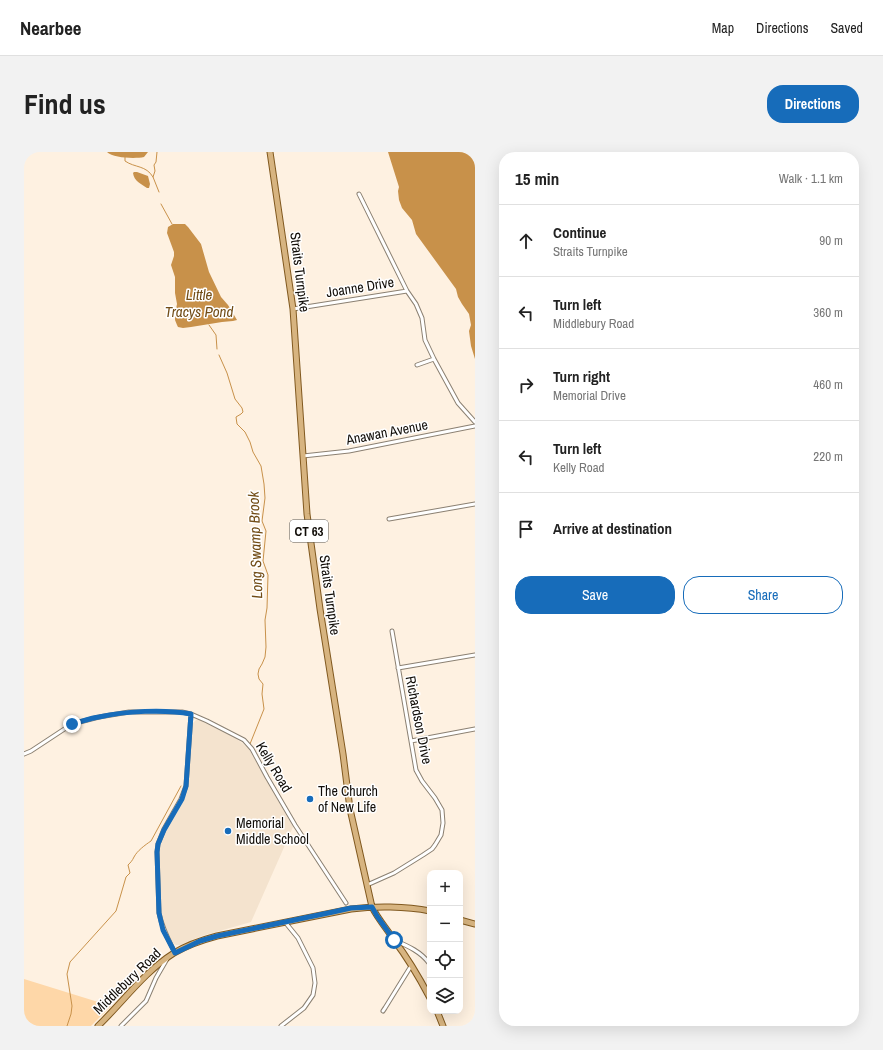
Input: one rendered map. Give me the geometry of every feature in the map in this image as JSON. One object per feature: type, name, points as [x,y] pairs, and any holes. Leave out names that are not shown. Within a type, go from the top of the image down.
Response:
[{"type":"main road","name":"Straits Turnpike","points":[[270,152],[293,309],[307,514],[350,809],[372,907],[427,992]]},
{"type":"main road","name":"Middlebury Road","points":[[98,1026],[148,974],[168,957],[194,943],[206,939],[339,911],[372,907],[407,908],[427,911]]},
{"type":"main road","points":[[463,921],[475,924]]},
{"type":"main road","points":[[438,1014],[443,1026]]},
{"type":"street","points":[[359,194],[407,291],[416,304],[422,318],[425,340],[434,359],[458,403],[475,422]]},
{"type":"street","name":"Joanne Drive","points":[[293,309],[407,291]]},
{"type":"street","points":[[417,366],[434,359]]},
{"type":"street","name":"Anawan Avenue","points":[[303,456],[349,451],[475,426]]},
{"type":"street","points":[[389,519],[475,504]]},
{"type":"street","name":"Richardson Drive","points":[[367,885],[394,873],[432,849],[441,835],[443,823],[442,810],[416,770],[392,631]]},
{"type":"street","points":[[398,668],[475,655]]},
{"type":"street","name":"Kelly Road","points":[[24,754],[72,724],[99,716],[129,712],[182,712],[207,721],[244,740],[252,749],[295,825],[346,903]]},
{"type":"street","points":[[175,953],[163,930],[159,913],[157,852],[158,844],[164,830],[182,799],[186,786],[191,714]]},
{"type":"street","points":[[411,741],[475,729]]},
{"type":"street","points":[[281,1026],[304,1008],[312,995],[315,983],[313,968],[298,938],[285,922]]},
{"type":"street","points":[[394,940],[418,953],[427,960]]},
{"type":"street","points":[[121,1026],[146,1001],[158,974],[163,968],[168,957]]},
{"type":"street","points":[[383,1010],[411,966]]},
{"type":"shaded area","name":"Memorial Middle School","points":[[196,720],[199,720],[235,738],[249,749],[293,827],[251,922],[176,945],[169,936],[162,919],[159,850],[166,828],[177,812],[184,798],[189,774],[192,724]]},
{"type":"shaded area","points":[[24,979],[111,1006],[91,1026],[24,1026]]},
{"type":"water","points":[[107,152],[148,152],[144,157],[124,158],[114,156]]},
{"type":"water","points":[[388,152],[475,152],[475,359],[469,331],[471,325],[469,314],[458,297],[456,289],[416,234],[412,220],[402,208],[399,200],[399,187]]},
{"type":"water","points":[[133,173],[148,176],[150,184],[149,188],[140,184],[136,180]]},
{"type":"water","name":"Little Tracys Pond","points":[[173,224],[185,224],[201,244],[209,272],[221,297],[237,320],[183,328],[178,327],[175,320],[177,304],[175,277],[171,265],[174,252],[167,233],[168,227]]},
{"type":"waterway","name":"Long Swamp Brook","points":[[157,152],[153,177],[159,192]]},
{"type":"waterway","points":[[125,157],[125,161],[147,170],[153,177]]},
{"type":"waterway","name":"Long Swamp Brook","points":[[161,204],[172,224]]},
{"type":"waterway","name":"Long Swamp Brook","points":[[209,325],[216,335],[217,349]]},
{"type":"waterway","name":"Long Swamp Brook","points":[[219,355],[227,373],[235,399],[242,408],[243,412],[236,417],[237,424],[245,432],[253,452],[261,466],[264,484],[265,498],[262,521],[266,531],[263,561],[268,575],[265,620],[266,647],[265,657],[258,674],[259,679],[263,684],[262,694],[264,709],[250,744]]},
{"type":"waterway","name":"Long Swamp Brook","points":[[67,1026],[72,1006],[67,974],[70,962],[116,911],[126,877],[130,873],[128,865],[139,850],[151,841],[181,786]]},
{"type":"place","name":"The Church of New Life","points":[[310,799]]},
{"type":"place","name":"Memorial Middle School","points":[[228,831]]},
{"type":"route","points":[[72,724],[99,716],[129,712],[182,712],[191,714],[186,786],[182,799],[164,830],[158,844],[157,852],[159,913],[163,930],[175,953],[189,945],[217,936],[351,908],[364,907],[372,907],[394,940]]}]
